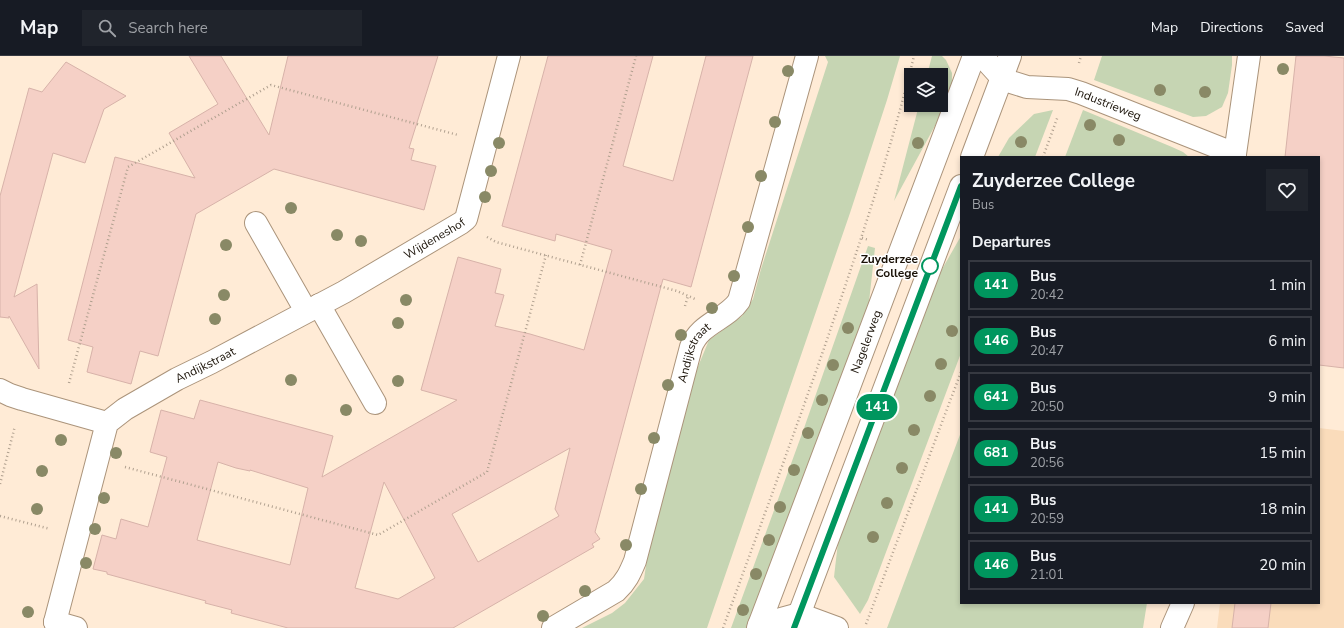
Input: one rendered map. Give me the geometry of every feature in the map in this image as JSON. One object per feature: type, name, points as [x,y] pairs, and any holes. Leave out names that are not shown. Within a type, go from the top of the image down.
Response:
[{"type":"street","name":"Wijdeneshof","points":[[312,308],[388,267],[448,232],[466,219],[509,56]]},
{"type":"street","name":"Andijkstraat","points":[[553,628],[616,592],[630,575],[635,561],[693,340],[698,334],[732,309],[739,301],[807,56]]},
{"type":"street","name":"Nagelerweg","points":[[760,627],[974,56]]},
{"type":"street","name":"Industrieweg","points":[[982,56],[1002,78],[1019,85],[1068,89],[1082,93],[1235,155]]},
{"type":"street","points":[[972,156],[1010,56]]},
{"type":"street","points":[[1235,155],[1249,56]]},
{"type":"street","points":[[796,621],[960,189]]},
{"type":"street","points":[[256,223],[375,403]]},
{"type":"street","name":"Andijkstraat","points":[[107,423],[125,409],[177,379],[212,362],[312,308]]},
{"type":"street","points":[[0,390],[29,402],[107,423],[50,625],[76,628]]},
{"type":"street","points":[[1172,628],[1183,604]]},
{"type":"street","points":[[760,627],[796,621],[837,628]]},
{"type":"path","points":[[580,265],[636,56]]},
{"type":"path","points":[[723,628],[862,238],[886,159],[914,56]]},
{"type":"path","points":[[68,388],[128,167],[271,85],[446,131]]},
{"type":"path","points":[[1043,156],[1061,109]]},
{"type":"path","name":"Wijdeneshof","points":[[481,234],[496,242],[677,291],[697,301]]},
{"type":"path","points":[[862,238],[869,240]]},
{"type":"path","points":[[120,465],[378,535],[487,472],[546,256]]},
{"type":"path","points":[[685,306],[688,296]]},
{"type":"path","points":[[868,618],[960,375]]},
{"type":"path","points":[[0,484],[15,424]]},
{"type":"path","points":[[0,516],[51,529]]},
{"type":"shaded area","points":[[1320,428],[1344,431],[1344,628],[1217,628],[1220,604],[1320,604]]},
{"type":"green space","points":[[825,56],[900,56],[850,213],[707,628],[582,628],[612,613],[625,603],[644,579],[650,538],[697,369],[709,340],[742,316],[753,299],[761,269],[828,62]]},
{"type":"green space","points":[[932,56],[942,56],[946,60],[952,73],[952,84],[948,96],[948,68],[929,68]]},
{"type":"green space","points":[[1102,56],[1232,56],[1228,93],[1222,107],[1206,116],[1193,117],[1094,80]]},
{"type":"green space","points":[[1053,110],[1035,156],[999,156],[1009,138],[1034,114]]},
{"type":"green space","points":[[1083,110],[1172,147],[1188,156],[1065,156]]},
{"type":"green space","points":[[917,112],[942,112],[894,201]]},
{"type":"green space","points":[[960,238],[960,356],[868,600],[860,614],[834,577],[839,534],[933,285]]},
{"type":"green space","points":[[868,246],[875,248],[868,311],[748,628],[731,628],[803,431]]},
{"type":"green space","points":[[960,435],[960,604],[1147,604],[1143,628],[887,628]]},
{"type":"building","points":[[189,56],[221,56],[269,135],[288,56],[438,56],[409,148],[414,149],[411,160],[436,166],[424,210],[274,169],[196,214],[158,356],[140,351],[131,384],[87,372],[93,347],[68,340],[115,157],[195,178],[169,133],[218,104]]},
{"type":"building","points":[[548,56],[653,56],[623,166],[673,181],[706,56],[753,56],[691,287],[663,279],[595,532],[600,539],[592,544],[594,547],[453,628],[288,628],[231,613],[232,610],[205,603],[206,601],[93,569],[102,535],[116,539],[121,519],[148,527],[167,457],[150,452],[161,410],[194,419],[200,400],[333,436],[322,477],[457,400],[421,390],[458,257],[501,269],[495,293],[504,295],[495,326],[530,334],[584,350],[612,250],[556,234],[555,241],[502,226]],"holes":[[[570,448],[555,509],[559,516],[478,562],[452,514]],[[218,462],[308,488],[290,565],[197,540]],[[384,482],[435,578],[398,599],[355,588]]]},
{"type":"building","points":[[1296,56],[1344,58],[1344,368],[1320,365],[1320,156],[1285,156]]},
{"type":"building","points":[[66,62],[126,96],[104,109],[85,163],[53,153],[14,297],[37,284],[39,369],[9,316],[9,318],[0,317],[0,196],[29,88],[42,92]]},
{"type":"building","points":[[1235,604],[1271,604],[1268,628],[1232,628]]},
{"type":"bus line","name":"141","points":[[794,628],[960,189]]},
{"type":"place","name":"Zuyderzee College","points":[[930,266]]}]
